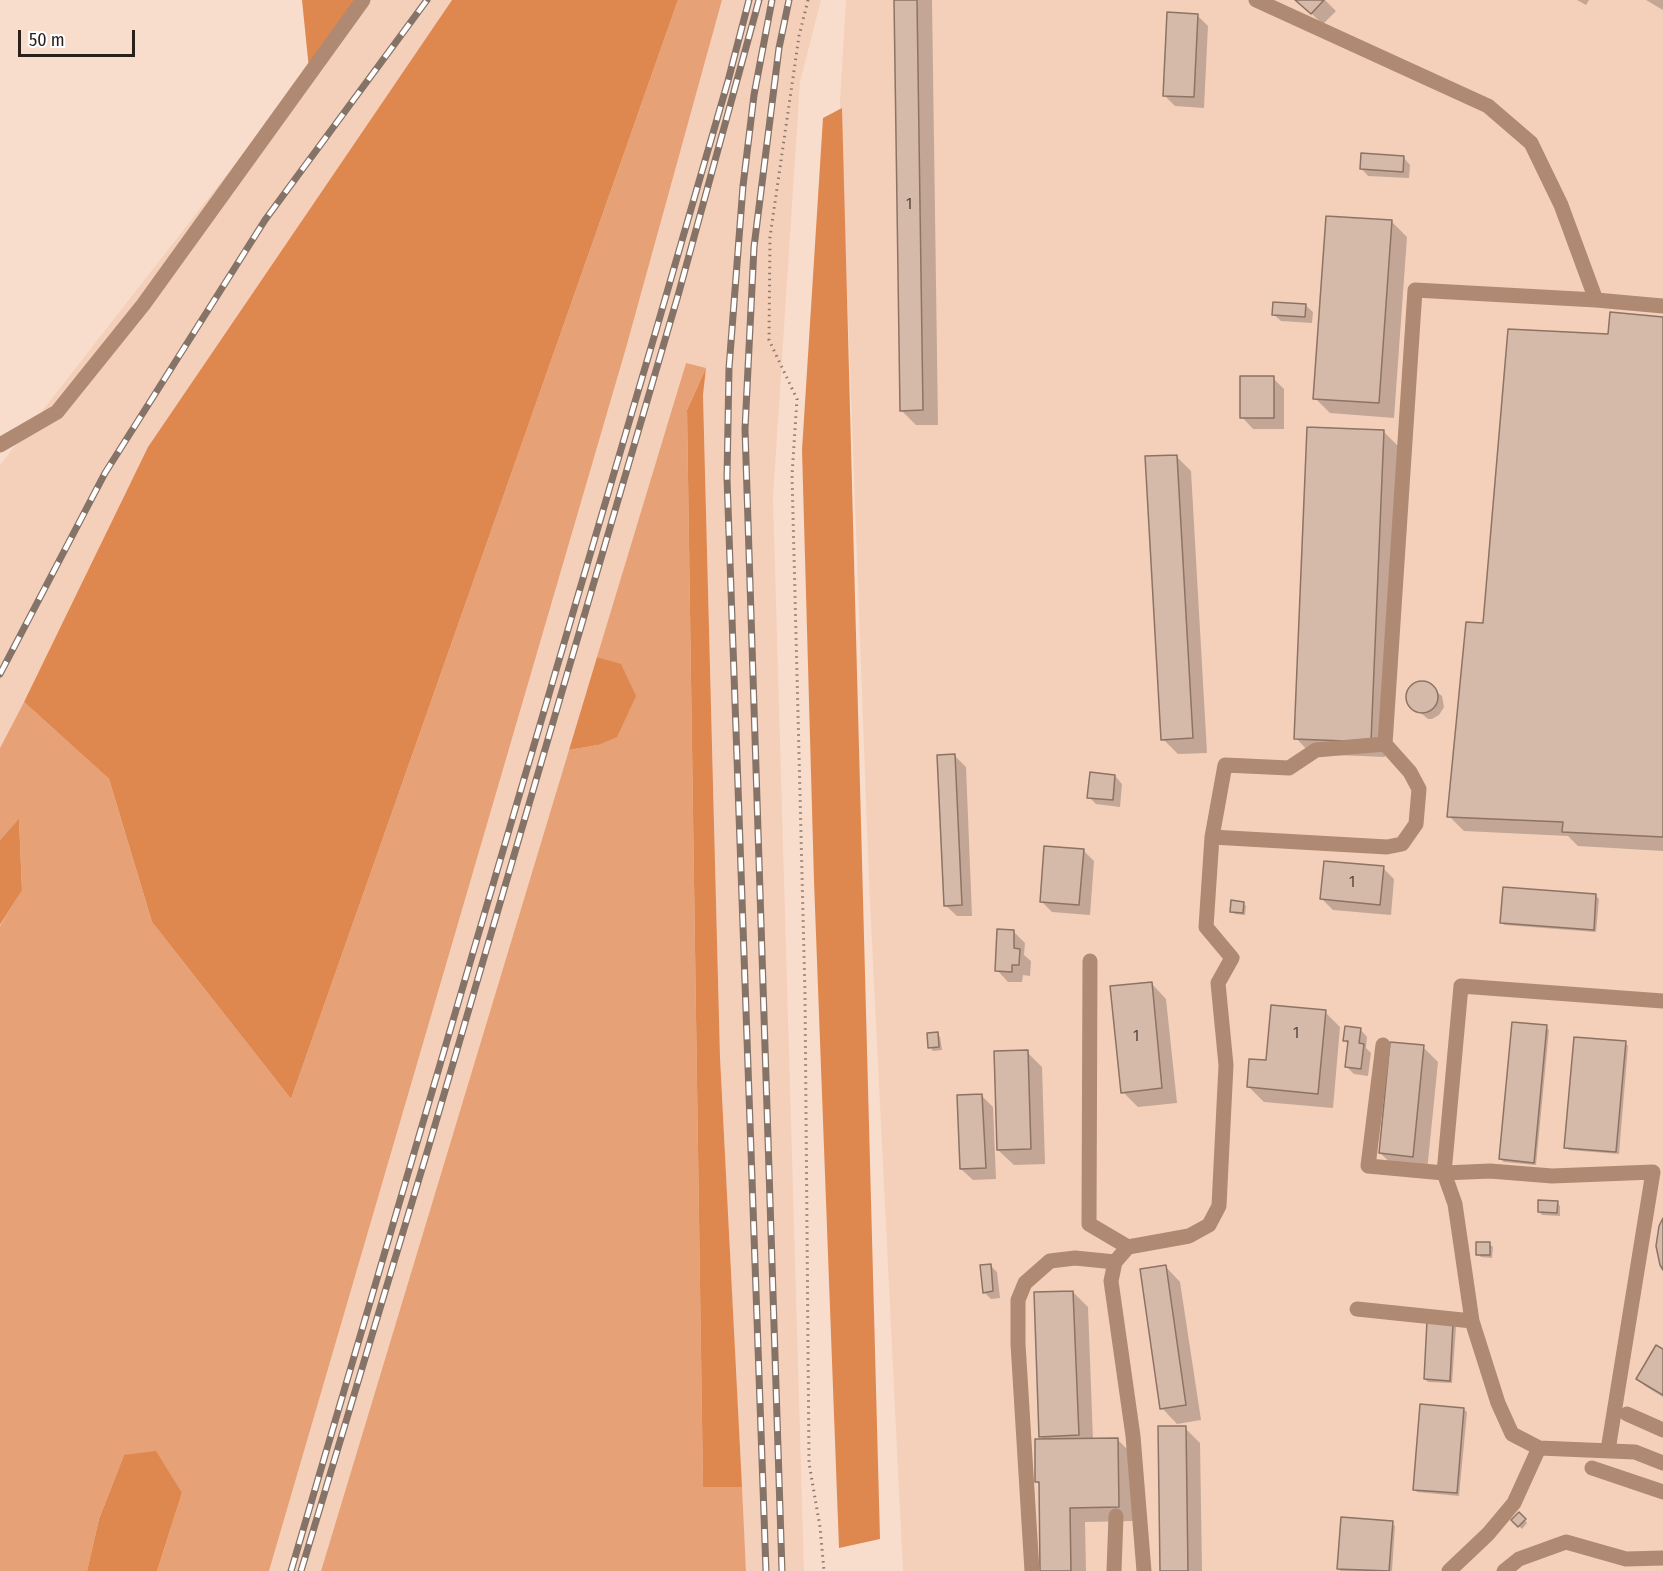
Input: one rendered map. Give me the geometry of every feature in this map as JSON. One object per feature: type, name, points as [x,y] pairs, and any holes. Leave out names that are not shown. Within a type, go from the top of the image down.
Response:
[{"type":"lane","points":[[0,445],[57,412],[143,305],[363,0]]},
{"type":"lane","points":[[1256,0],[1488,106],[1531,143],[1561,205],[1596,300]]},
{"type":"lane","points":[[1212,837],[1387,847],[1402,844],[1416,824],[1419,789],[1410,772],[1385,744],[1415,290],[1663,306]]},
{"type":"lane","points":[[1144,1571],[1133,1436],[1111,1281],[1115,1262],[1128,1247],[1189,1236],[1209,1225],[1219,1206],[1226,1065],[1218,983],[1232,958],[1206,927],[1212,837],[1225,765],[1289,768],[1316,750],[1385,744]]},
{"type":"lane","points":[[1090,961],[1089,1224],[1128,1247]]},
{"type":"lane","points":[[1663,1001],[1461,986],[1444,1173],[1455,1204],[1472,1321],[1498,1402],[1512,1434],[1539,1448],[1635,1452],[1663,1463]]},
{"type":"lane","points":[[1383,1045],[1368,1166],[1444,1173],[1490,1171],[1552,1176],[1653,1173],[1608,1450]]},
{"type":"lane","points":[[1032,1571],[1018,1344],[1018,1300],[1025,1283],[1050,1261],[1075,1258],[1115,1262]]},
{"type":"lane","points":[[1357,1309],[1472,1321]]},
{"type":"lane","points":[[1627,1414],[1663,1430]]},
{"type":"lane","points":[[1449,1571],[1488,1534],[1514,1503],[1539,1448]]},
{"type":"lane","points":[[1592,1468],[1663,1492]]},
{"type":"lane","points":[[1114,1571],[1116,1516]]},
{"type":"lane","points":[[1503,1571],[1520,1559],[1566,1542],[1622,1565],[1663,1558]]},
{"type":"path","points":[[808,0],[799,36],[770,237],[769,340],[797,399],[792,475],[805,994],[809,1463],[820,1527],[824,1571]]},
{"type":"shaded area","points":[[302,0],[357,0],[309,69]]},
{"type":"shaded area","points":[[357,0],[452,0],[148,447],[0,748],[0,465],[309,69]]},
{"type":"shaded area","points":[[452,0],[678,0],[291,1099],[152,922],[109,779],[24,702],[148,447]]},
{"type":"shaded area","points":[[678,0],[722,0],[626,348],[269,1571],[157,1571],[182,1493],[124,1455],[99,1519],[87,1571],[0,1571],[0,926],[22,889],[19,820],[0,840],[0,748],[24,702],[109,779],[152,922],[291,1099]]},
{"type":"shaded area","points":[[722,0],[821,0],[800,82],[773,498],[804,1571],[746,1571],[720,1057],[703,395],[706,368],[686,363],[321,1571],[269,1571],[626,348]]},
{"type":"shaded area","points":[[846,0],[1663,0],[1663,1571],[903,1571],[869,882],[840,101]]},
{"type":"shaded area","points":[[842,108],[880,1539],[839,1548],[814,881],[802,450],[823,118]]},
{"type":"shaded area","points":[[686,363],[706,368],[687,410],[703,1486],[742,1487],[746,1571],[321,1571],[569,750],[598,745],[621,665],[597,657]]},
{"type":"shaded area","points":[[706,368],[703,395],[720,1057],[742,1487],[703,1487],[687,410]]},
{"type":"shaded area","points":[[597,657],[621,664],[636,696],[617,737],[598,745],[569,750]]},
{"type":"shaded area","points":[[19,819],[22,890],[0,925],[0,840]]},
{"type":"shaded area","points":[[156,1451],[182,1493],[157,1571],[87,1571],[99,1519],[124,1455]]},
{"type":"building","points":[[894,0],[917,0],[923,410],[900,411]]},
{"type":"building","points":[[1295,0],[1324,0],[1311,14]]},
{"type":"building","points":[[1167,12],[1198,14],[1194,97],[1163,96]]},
{"type":"building","points":[[1361,153],[1404,156],[1403,172],[1360,169]]},
{"type":"building","points":[[1326,216],[1392,220],[1379,403],[1313,399]]},
{"type":"building","points":[[1273,302],[1306,304],[1305,317],[1272,315]]},
{"type":"building","points":[[1610,312],[1663,317],[1663,837],[1562,832],[1563,822],[1447,817],[1466,622],[1483,623],[1508,329],[1608,334]]},
{"type":"building","points":[[1240,376],[1274,376],[1274,418],[1240,418]]},
{"type":"building","points":[[1307,427],[1384,430],[1371,742],[1294,739]]},
{"type":"building","points":[[1177,455],[1193,738],[1161,740],[1145,456]]},
{"type":"building","points":[[1422,681],[1433,686],[1438,697],[1433,708],[1422,713],[1411,708],[1406,697],[1411,686]]},
{"type":"building","points":[[955,754],[962,905],[944,906],[937,755]]},
{"type":"building","points":[[1090,772],[1115,775],[1113,800],[1087,798]]},
{"type":"building","points":[[1044,846],[1084,849],[1079,905],[1040,902]]},
{"type":"building","points":[[1324,861],[1384,866],[1380,905],[1320,899]]},
{"type":"building","points":[[1503,887],[1596,894],[1594,930],[1500,923]]},
{"type":"building","points":[[1231,900],[1244,902],[1243,913],[1230,912]]},
{"type":"building","points":[[997,929],[1014,930],[1014,948],[1020,949],[1019,965],[1012,965],[1012,972],[995,971]]},
{"type":"building","points":[[1152,982],[1162,1088],[1121,1093],[1110,986]]},
{"type":"building","points":[[1271,1005],[1326,1010],[1318,1094],[1247,1087],[1249,1059],[1266,1060]]},
{"type":"building","points":[[1512,1022],[1547,1025],[1534,1163],[1499,1159]]},
{"type":"building","points":[[1345,1026],[1361,1028],[1359,1043],[1364,1044],[1361,1069],[1345,1067],[1348,1041],[1343,1041]]},
{"type":"building","points":[[938,1032],[939,1047],[928,1048],[927,1033]]},
{"type":"building","points":[[1574,1037],[1626,1041],[1616,1152],[1564,1148]]},
{"type":"building","points":[[1390,1042],[1424,1045],[1413,1157],[1379,1153]]},
{"type":"building","points":[[1028,1050],[1031,1149],[997,1150],[994,1051]]},
{"type":"building","points":[[982,1094],[986,1168],[960,1169],[957,1095]]},
{"type":"building","points":[[1538,1200],[1558,1201],[1557,1213],[1538,1212]]},
{"type":"building","points":[[1663,1218],[1663,1270],[1656,1246],[1659,1226]]},
{"type":"building","points":[[1476,1242],[1490,1242],[1490,1255],[1476,1255]]},
{"type":"building","points":[[991,1264],[993,1291],[983,1293],[980,1265]]},
{"type":"building","points":[[1166,1265],[1186,1405],[1160,1409],[1140,1269]]},
{"type":"building","points":[[1073,1291],[1079,1435],[1039,1437],[1034,1292]]},
{"type":"building","points":[[1427,1321],[1453,1323],[1450,1381],[1424,1379]]},
{"type":"building","points":[[1656,1345],[1663,1349],[1663,1395],[1636,1379]]},
{"type":"building","points":[[1420,1404],[1464,1408],[1457,1493],[1413,1490]]},
{"type":"building","points":[[1158,1426],[1186,1426],[1188,1571],[1160,1571]]},
{"type":"building","points":[[1118,1438],[1119,1507],[1070,1508],[1071,1571],[1040,1571],[1039,1482],[1035,1482],[1035,1439]]},
{"type":"building","points":[[1519,1512],[1526,1519],[1518,1527],[1511,1520]]},
{"type":"building","points":[[1341,1517],[1393,1521],[1389,1571],[1337,1569]]},
{"type":"railway","points":[[0,674],[105,473],[265,220],[427,0]]},
{"type":"railway","points":[[291,1571],[657,327],[749,0]]},
{"type":"railway","points":[[301,1571],[428,1149],[679,292],[759,0]]},
{"type":"railway","points":[[766,1571],[727,478],[729,368],[743,186],[754,95],[772,0]]},
{"type":"railway","points":[[782,1571],[745,429],[754,247],[779,48],[789,0]]}]
